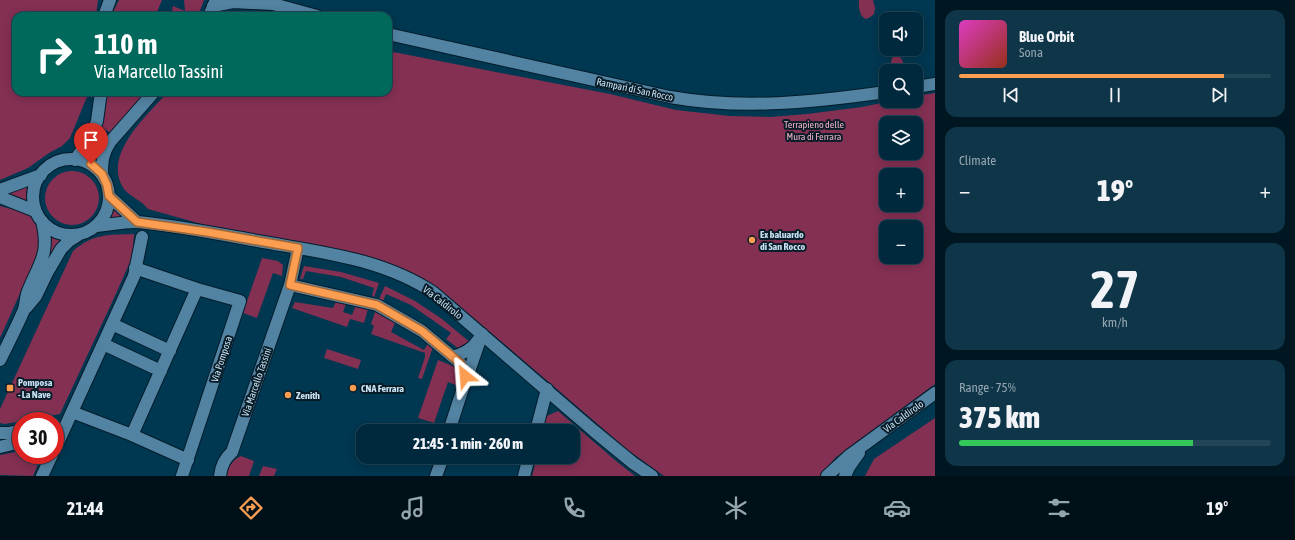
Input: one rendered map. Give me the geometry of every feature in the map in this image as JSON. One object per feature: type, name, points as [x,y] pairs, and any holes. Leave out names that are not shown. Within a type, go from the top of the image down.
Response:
[{"type":"street","points":[[106,12],[110,0]]},
{"type":"street","points":[[212,7],[233,2],[270,2],[304,12]]},
{"type":"street","name":"Rampari di San Rocco","points":[[392,35],[663,95],[697,101],[737,104],[770,104],[831,100],[879,93]]},
{"type":"street","points":[[923,86],[935,84]]},
{"type":"street","points":[[74,160],[93,133],[97,121],[100,96]]},
{"type":"street","points":[[102,174],[104,151],[110,142],[150,96]]},
{"type":"street","points":[[35,211],[33,202],[35,186],[41,176],[54,164],[62,161],[83,161],[91,164],[102,174],[107,185],[109,196],[106,213],[96,226]]},
{"type":"street","points":[[0,190],[41,176]]},
{"type":"street","points":[[109,196],[137,222]]},
{"type":"street","points":[[0,197],[35,211]]},
{"type":"street","name":"Via Caldirolo","points":[[35,211],[50,229],[59,233],[70,235],[82,233],[96,226],[137,222],[207,232],[298,248],[366,262],[404,276],[434,293],[594,431],[633,463],[652,476]]},
{"type":"street","points":[[24,311],[28,293],[42,261],[45,248],[46,235],[42,221]]},
{"type":"street","points":[[0,360],[24,311],[36,296],[61,249],[82,233]]},
{"type":"street","points":[[64,423],[70,417],[129,287],[142,237]]},
{"type":"street","name":"Via Marcello Tassini","points":[[220,476],[222,464],[226,457],[232,452],[290,285],[298,248]]},
{"type":"street","name":"Via Pomposa","points":[[135,268],[197,289],[240,301],[182,476]]},
{"type":"street","points":[[290,285],[377,305],[422,331],[460,363],[464,371],[464,384]]},
{"type":"street","points":[[132,435],[197,289]]},
{"type":"street","points":[[112,324],[170,351]]},
{"type":"street","points":[[453,357],[473,348],[482,334]]},
{"type":"street","points":[[451,424],[482,334]]},
{"type":"street","points":[[103,344],[161,371]]},
{"type":"street","points":[[538,424],[547,389]]},
{"type":"street","name":"Via Caldirolo","points":[[827,476],[845,459],[935,393]]},
{"type":"street","points":[[70,417],[132,435],[188,460]]},
{"type":"street","points":[[0,432],[12,432]]},
{"type":"street","name":"Via Caldirolo","points":[[845,476],[856,456],[870,440]]},
{"type":"street","points":[[0,447],[12,444]]},
{"type":"street","points":[[42,476],[48,464]]},
{"type":"street","points":[[436,476],[440,464]]},
{"type":"street","points":[[524,476],[527,464]]},
{"type":"green space","points":[[0,0],[98,0],[96,12],[12,12],[12,96],[87,96],[70,138],[62,146],[28,168],[0,180]]},
{"type":"green space","points":[[119,0],[162,0],[157,12],[113,12]]},
{"type":"green space","points":[[184,0],[204,0],[200,12],[172,12],[173,6],[185,11]]},
{"type":"green space","points":[[859,0],[873,0],[875,8],[874,14],[869,18],[865,19],[861,15]]},
{"type":"green space","name":"Terrapieno delle Mura di Ferrara","points":[[392,52],[610,94],[676,110],[730,116],[771,117],[807,114],[879,103],[879,108],[923,108],[923,95],[935,93],[935,384],[835,458],[821,476],[664,476],[628,450],[448,296],[435,287],[148,209],[126,192],[118,176],[118,163],[122,150],[139,124],[164,96],[392,96]]},
{"type":"green space","points":[[898,56],[901,58],[904,64],[891,64],[892,58]]},
{"type":"green space","points":[[105,96],[144,96],[111,133],[101,127]]},
{"type":"green space","points":[[96,138],[104,142],[96,162],[86,156]]},
{"type":"green space","points":[[67,171],[77,171],[87,175],[95,183],[99,193],[99,203],[95,213],[87,221],[77,225],[67,225],[57,221],[49,213],[45,203],[45,193],[49,183],[57,175]]},
{"type":"green space","points":[[28,184],[27,201],[4,193]]},
{"type":"green space","points":[[0,206],[26,213],[32,217],[38,226],[39,251],[0,338]]},
{"type":"green space","points":[[111,207],[131,220],[104,221]]},
{"type":"green space","points":[[134,234],[132,257],[61,412],[12,412],[12,423],[0,423],[0,409],[73,251],[88,241],[109,235]]},
{"type":"green space","points":[[52,236],[61,240],[34,285],[50,247]]},
{"type":"green space","points":[[262,258],[278,261],[283,265],[282,276],[273,273],[257,318],[243,313]]},
{"type":"green space","points":[[304,266],[341,272],[379,283],[374,297],[372,296],[374,288],[341,277],[306,271],[303,279],[300,279]]},
{"type":"green space","points":[[385,286],[415,301],[442,319],[471,343],[459,349],[446,339],[451,333],[411,305],[386,294],[383,301],[379,299]]},
{"type":"green space","points":[[337,299],[347,301],[343,312],[352,315],[356,305],[368,309],[364,323],[350,319],[347,327],[292,308],[295,302],[333,308]]},
{"type":"green space","points":[[375,312],[395,323],[391,332],[424,350],[429,342],[433,347],[422,379],[418,378],[425,353],[371,334],[374,326],[371,324]]},
{"type":"green space","points":[[327,349],[361,360],[358,369],[324,358]]},
{"type":"green space","points":[[438,360],[455,367],[460,371],[458,386],[448,382],[434,423],[418,418]]},
{"type":"green space","points":[[558,411],[573,424],[545,424],[547,416]]},
{"type":"green space","points":[[935,418],[935,476],[865,476],[874,459]]},
{"type":"green space","points":[[580,430],[635,476],[532,476],[535,464],[580,464]]},
{"type":"green space","points":[[12,453],[12,464],[38,464],[33,476],[0,475],[0,455]]},
{"type":"green space","points":[[241,456],[254,461],[249,476],[227,476],[231,464]]},
{"type":"green space","points":[[263,466],[277,469],[274,476],[259,476]]},
{"type":"place","name":"Ex baluardo di San Rocco","points":[[752,240]]},
{"type":"place","name":"Pomposa - La Nave","points":[[10,388]]},
{"type":"place","name":"CNA Ferrara","points":[[353,388]]},
{"type":"place","name":"Zenith","points":[[288,395]]},
{"type":"route","points":[[91,164],[102,174],[107,185],[109,196],[137,222],[207,232],[298,248],[290,285],[377,305],[422,331],[460,363],[465,376]]}]
